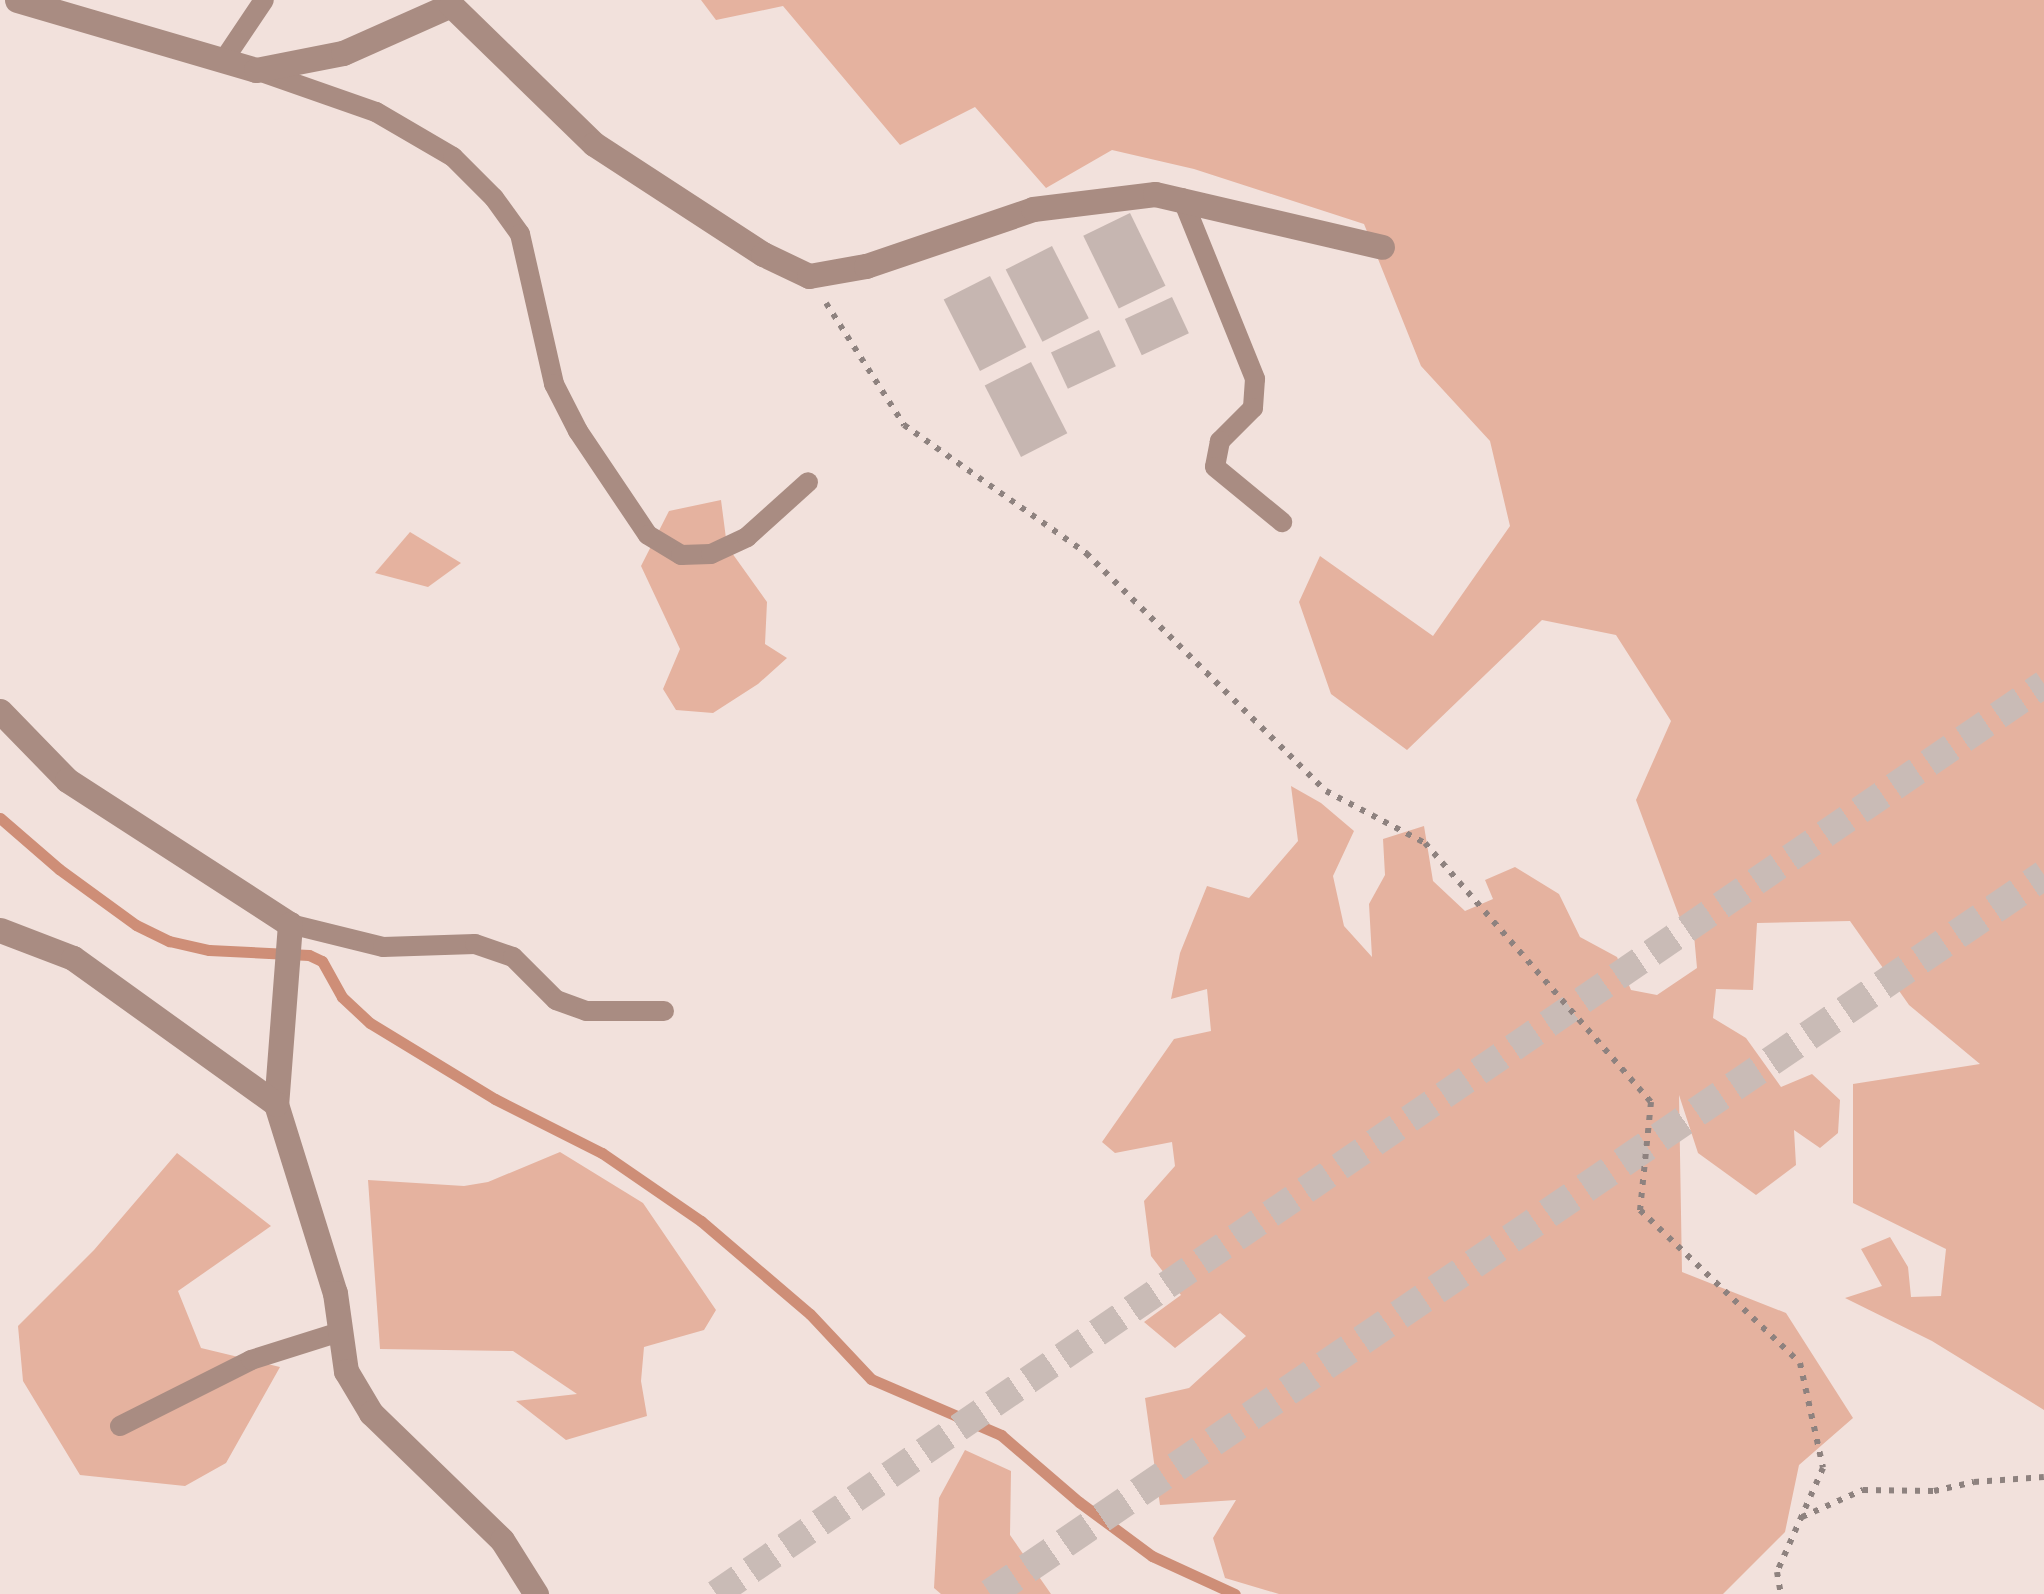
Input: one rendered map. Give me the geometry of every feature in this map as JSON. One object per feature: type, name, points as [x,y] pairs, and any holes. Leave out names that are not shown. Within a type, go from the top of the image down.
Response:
[{"type":"street","points":[[17,0],[256,70],[343,54],[450,5],[594,144],[763,254],[809,276],[866,266],[1033,209],[1155,194],[1382,248]]},
{"type":"street","points":[[0,710],[68,780],[288,937],[276,1060],[276,1104],[334,1294],[346,1371],[371,1413],[502,1540],[536,1594]]},
{"type":"street","points":[[0,930],[72,958],[276,1104]]},
{"type":"lane","points":[[223,61],[264,0]]},
{"type":"lane","points":[[256,70],[376,112],[452,157],[494,198],[520,234],[554,384],[578,431],[648,535],[681,555],[711,554],[747,537],[808,482]]},
{"type":"lane","points":[[1182,198],[1255,379],[1253,408],[1220,441],[1215,467],[1282,522]]},
{"type":"lane","points":[[288,937],[383,947],[474,944],[513,957],[556,1000],[586,1011],[664,1011]]},
{"type":"lane","points":[[120,1426],[251,1360],[340,1332]]},
{"type":"path","points":[[809,276],[904,425],[1086,552],[1326,791],[1425,843],[1651,1102],[1640,1210],[1800,1362],[1823,1468],[1777,1572],[1781,1594]]},
{"type":"path","points":[[1800,1518],[1863,1490],[1934,1491],[1974,1482],[2044,1477]]},
{"type":"shaded area","points":[[701,0],[2044,0],[2044,1410],[1932,1341],[1845,1298],[1882,1286],[1861,1249],[1890,1237],[1908,1267],[1911,1297],[1941,1296],[1946,1249],[1853,1203],[1853,1084],[1980,1064],[1909,1005],[1850,921],[1757,923],[1753,990],[1716,989],[1713,1018],[1746,1038],[1781,1087],[1812,1074],[1840,1100],[1838,1133],[1820,1148],[1794,1130],[1796,1165],[1756,1195],[1698,1153],[1679,1095],[1682,1272],[1786,1313],[1853,1418],[1799,1465],[1785,1532],[1723,1594],[1279,1594],[1225,1578],[1213,1538],[1236,1500],[1160,1505],[1145,1398],[1189,1388],[1246,1336],[1220,1313],[1175,1348],[1144,1322],[1181,1295],[1151,1256],[1144,1201],[1175,1166],[1172,1142],[1115,1153],[1102,1142],[1174,1039],[1211,1031],[1207,989],[1171,999],[1180,953],[1207,886],[1249,898],[1298,841],[1291,786],[1321,803],[1354,831],[1333,876],[1344,926],[1372,957],[1369,904],[1385,875],[1383,839],[1424,826],[1433,881],[1465,911],[1493,899],[1485,880],[1515,867],[1559,894],[1580,937],[1617,957],[1631,990],[1657,995],[1697,968],[1693,924],[1682,924],[1636,800],[1671,721],[1616,635],[1542,620],[1407,750],[1331,694],[1299,602],[1320,556],[1433,636],[1510,526],[1490,441],[1421,366],[1364,224],[1194,169],[1112,150],[1046,188],[975,107],[900,145],[783,6],[716,20]]},
{"type":"shaded area","points":[[721,500],[727,546],[767,602],[765,644],[787,658],[758,684],[713,713],[676,710],[663,689],[680,649],[641,566],[669,511]]},
{"type":"shaded area","points":[[410,532],[461,563],[428,587],[375,573]]},
{"type":"shaded area","points":[[560,1152],[643,1203],[716,1310],[704,1330],[644,1347],[641,1381],[647,1416],[566,1440],[516,1401],[577,1394],[513,1351],[380,1349],[368,1180],[464,1186],[488,1182]]},
{"type":"shaded area","points":[[177,1153],[271,1226],[178,1291],[201,1348],[280,1367],[226,1463],[185,1486],[80,1475],[23,1381],[18,1326],[94,1250]]},
{"type":"shaded area","points":[[965,1450],[1011,1471],[1010,1535],[1051,1594],[941,1594],[934,1588],[939,1498]]},
{"type":"building","points":[[1130,213],[1166,286],[1119,309],[1083,236]]},
{"type":"building","points":[[1052,246],[1089,318],[1042,342],[1006,270]]},
{"type":"building","points":[[990,276],[1026,347],[980,371],[944,300]]},
{"type":"building","points":[[1172,297],[1189,333],[1142,355],[1125,319]]},
{"type":"building","points":[[1099,330],[1116,366],[1068,389],[1051,352]]},
{"type":"building","points":[[1031,362],[1067,433],[1021,457],[985,386]]},
{"type":"waterway","points":[[0,818],[59,869],[136,925],[169,941],[209,950],[309,955],[322,961],[342,997],[370,1023],[495,1099],[602,1153],[701,1221],[810,1314],[871,1379],[1001,1435],[1079,1502],[1152,1556],[1235,1594]]},
{"type":"tunnel","points":[[716,1594],[2044,684]]},
{"type":"tunnel","points":[[990,1594],[2044,875]]}]
